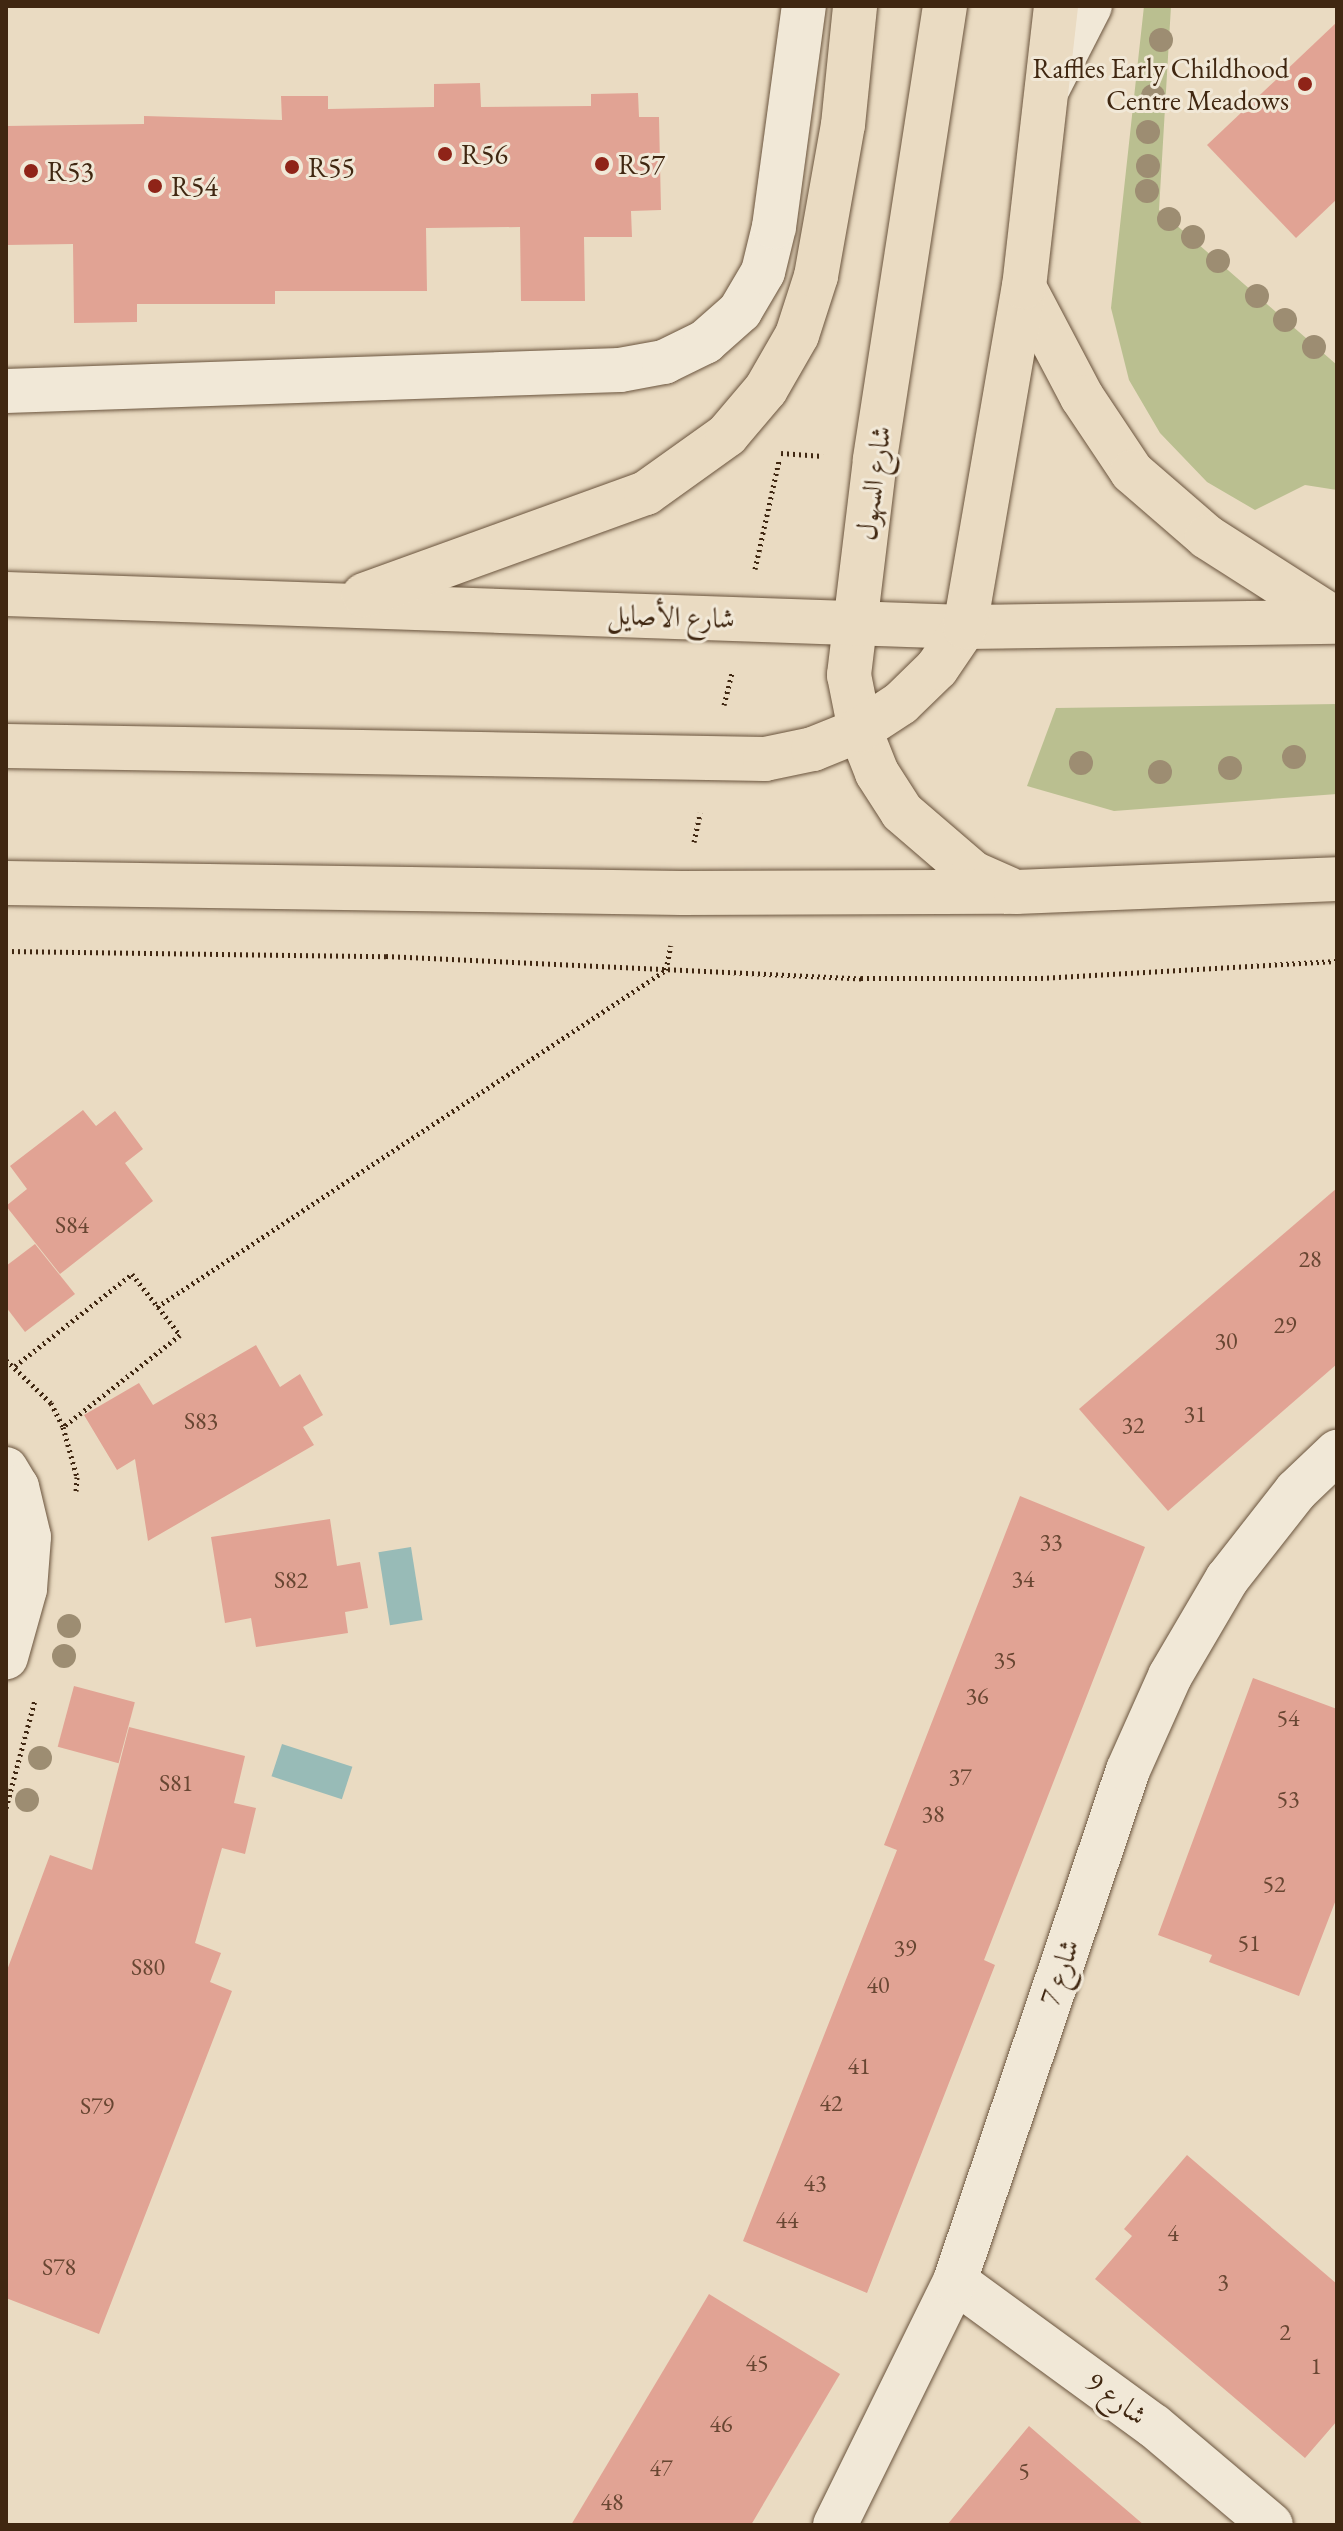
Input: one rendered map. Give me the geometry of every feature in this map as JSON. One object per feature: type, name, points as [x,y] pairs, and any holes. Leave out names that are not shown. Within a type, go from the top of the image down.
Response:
[{"type":"main road","points":[[339,604],[646,493],[727,435],[766,389],[797,335],[816,276],[843,125],[855,6]]},
{"type":"main road","name":"شارع السهول","points":[[945,6],[875,460],[849,675],[860,730],[877,773],[902,812],[973,873],[1016,892]]},
{"type":"main road","points":[[6,746],[765,759],[813,749],[860,730],[901,703],[937,668],[965,627],[1024,287],[1056,6]]},
{"type":"main road","points":[[1024,287],[1089,410],[1132,472],[1207,537],[1337,621]]},
{"type":"main road","name":"شارع الأصايل","points":[[6,594],[965,627],[1337,621]]},
{"type":"main road","points":[[6,883],[682,893],[1016,892],[1337,879]]},
{"type":"street","points":[[6,391],[620,370],[664,362],[705,342],[740,311],[763,272],[774,227],[804,6]]},
{"type":"street","points":[[1049,86],[1090,6]]},
{"type":"street","name":"شارع 7","points":[[835,2525],[955,2281],[1128,1770],[1170,1676],[1227,1579],[1296,1491],[1337,1452]]},
{"type":"street","points":[[6,1469],[17,1487],[29,1537],[25,1589],[6,1657]]},
{"type":"street","name":"شارع 9","points":[[955,2281],[1154,2426],[1271,2525]]},
{"type":"path","points":[[6,951],[386,956],[861,978],[1041,978],[1337,961]]},
{"type":"path","points":[[15,1366],[132,1274],[180,1335],[63,1427]]},
{"type":"green space","points":[[1144,6],[1171,6],[1159,210],[1337,365],[1337,490],[1305,485],[1255,510],[1207,482],[1160,433],[1129,380],[1111,308]]},
{"type":"green space","points":[[1337,704],[1337,794],[1114,811],[1027,786],[1056,708]]},
{"type":"water","points":[[411,1547],[423,1620],[390,1625],[378,1552]]},
{"type":"water","points":[[282,1744],[352,1767],[342,1799],[271,1776]]},
{"type":"building","name":"Raffles Early Childhood Centre Meadows","points":[[1337,22],[1337,199],[1296,238],[1207,145]]},
{"type":"building","points":[[480,83],[481,107],[591,106],[591,94],[638,93],[639,117],[659,117],[661,210],[631,211],[632,237],[584,237],[585,301],[521,301],[520,227],[426,228],[427,291],[275,291],[275,304],[137,304],[137,322],[74,323],[73,244],[6,245],[6,126],[144,124],[144,116],[282,120],[281,96],[328,96],[328,109],[434,107],[434,84]]},
{"type":"building","points":[[83,1110],[96,1126],[115,1111],[143,1149],[125,1163],[153,1201],[60,1274],[6,1206],[27,1189],[10,1166]]},
{"type":"building","points":[[1337,1188],[1337,1364],[1168,1511],[1079,1409]]},
{"type":"building","points":[[35,1244],[75,1294],[25,1332],[6,1307],[6,1266]]},
{"type":"building","points":[[256,1345],[280,1387],[300,1374],[323,1415],[303,1427],[314,1445],[148,1541],[135,1459],[117,1470],[84,1415],[139,1383],[153,1405]]},
{"type":"building","points":[[1020,1496],[1145,1547],[984,1960],[995,1965],[867,2293],[743,2241],[897,1850],[884,1845]]},
{"type":"building","points":[[330,1519],[337,1566],[360,1562],[368,1608],[345,1612],[348,1633],[256,1647],[251,1618],[225,1623],[211,1537]]},
{"type":"building","points":[[1253,1678],[1337,1709],[1337,1897],[1299,1996],[1209,1962],[1212,1955],[1158,1935]]},
{"type":"building","points":[[74,1686],[135,1702],[119,1763],[58,1747]]},
{"type":"building","points":[[129,1727],[245,1756],[234,1803],[256,1808],[245,1854],[222,1848],[195,1943],[221,1953],[210,1982],[232,1991],[99,2334],[6,2298],[6,1973],[50,1855],[92,1870]]},
{"type":"building","points":[[1187,2155],[1337,2284],[1337,2421],[1305,2458],[1095,2279],[1132,2236],[1124,2229]]},
{"type":"building","points":[[709,2294],[840,2374],[751,2525],[571,2525]]},
{"type":"building","points":[[1029,2426],[1067,2459],[1144,2525],[947,2525]]},
{"type":"place","name":"Raffles Early Childhood Centre Meadows","points":[[1305,84]]},
{"type":"place","name":"R56","points":[[445,154]]},
{"type":"place","name":"R57","points":[[602,164]]},
{"type":"place","name":"R55","points":[[292,167]]},
{"type":"place","name":"R53","points":[[31,171]]},
{"type":"place","name":"R54","points":[[155,186]]}]
